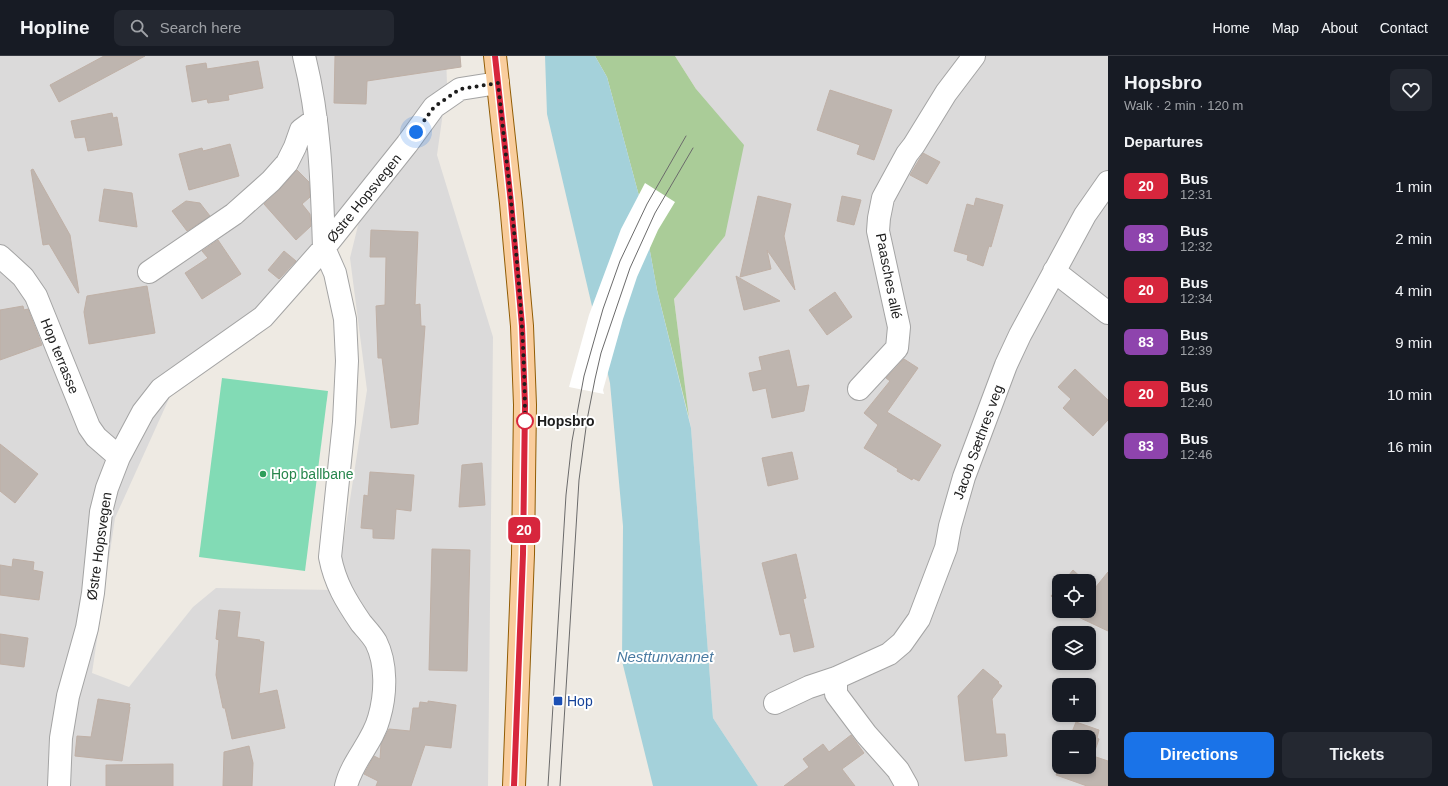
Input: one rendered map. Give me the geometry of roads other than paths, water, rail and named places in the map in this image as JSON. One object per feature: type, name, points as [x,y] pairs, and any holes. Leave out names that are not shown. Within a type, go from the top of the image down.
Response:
[{"type":"main road","points":[[495,56],[511,203],[522,326],[525,405],[523,554],[514,786]]},
{"type":"street","name":"Østre Hopsvegen","points":[[304,56],[316,119],[321,160],[324,248],[334,273],[344,319],[347,361],[344,422],[330,557],[333,572],[340,590],[350,607],[376,642],[382,657],[384,671],[383,694],[375,731],[355,763],[346,786]]},
{"type":"street","name":"Paasches allé","points":[[859,389],[897,348],[899,327],[878,231],[883,198],[908,154],[946,93],[974,56]]},
{"type":"street","name":"Østre Hopsvegen","points":[[59,786],[61,738],[68,696],[87,628],[93,593],[101,512],[107,488],[119,457],[143,412],[161,389],[263,317],[324,248],[407,144],[434,107],[460,89],[498,83]]},
{"type":"street","points":[[148,272],[234,214],[270,182],[287,163],[301,130],[316,119]]},
{"type":"street","name":"Jacob Sæthres veg","points":[[775,703],[809,687],[836,678],[889,654],[902,643],[920,619],[946,548],[950,526],[964,477],[1006,365],[1020,335],[1085,215],[1108,182]]},
{"type":"street","name":"Hop terrasse","points":[[0,256],[23,277],[36,296],[89,427],[96,438],[119,457]]},
{"type":"street","points":[[1054,271],[1108,313]]},
{"type":"street","points":[[836,678],[836,694],[866,734],[898,770],[908,786]]},
{"type":"water","name":"Nesttunvannet","points":[[545,56],[595,56],[607,77],[642,207],[657,290],[691,428],[713,718],[758,786],[653,786],[622,661],[623,526],[610,383],[547,114]]},
{"type":"tram line","points":[[548,786],[566,495],[572,441],[584,376],[603,309],[620,261],[647,204],[686,136]]},
{"type":"tram line","points":[[560,786],[579,480],[587,420],[595,379],[601,353],[630,268],[655,213],[693,148]]},
{"type":"place","name":"Hopsbro","points":[[525,421]]},
{"type":"place","name":"Hop ballbane","points":[[263,474]]},
{"type":"place","name":"Hop","points":[[558,701]]}]
